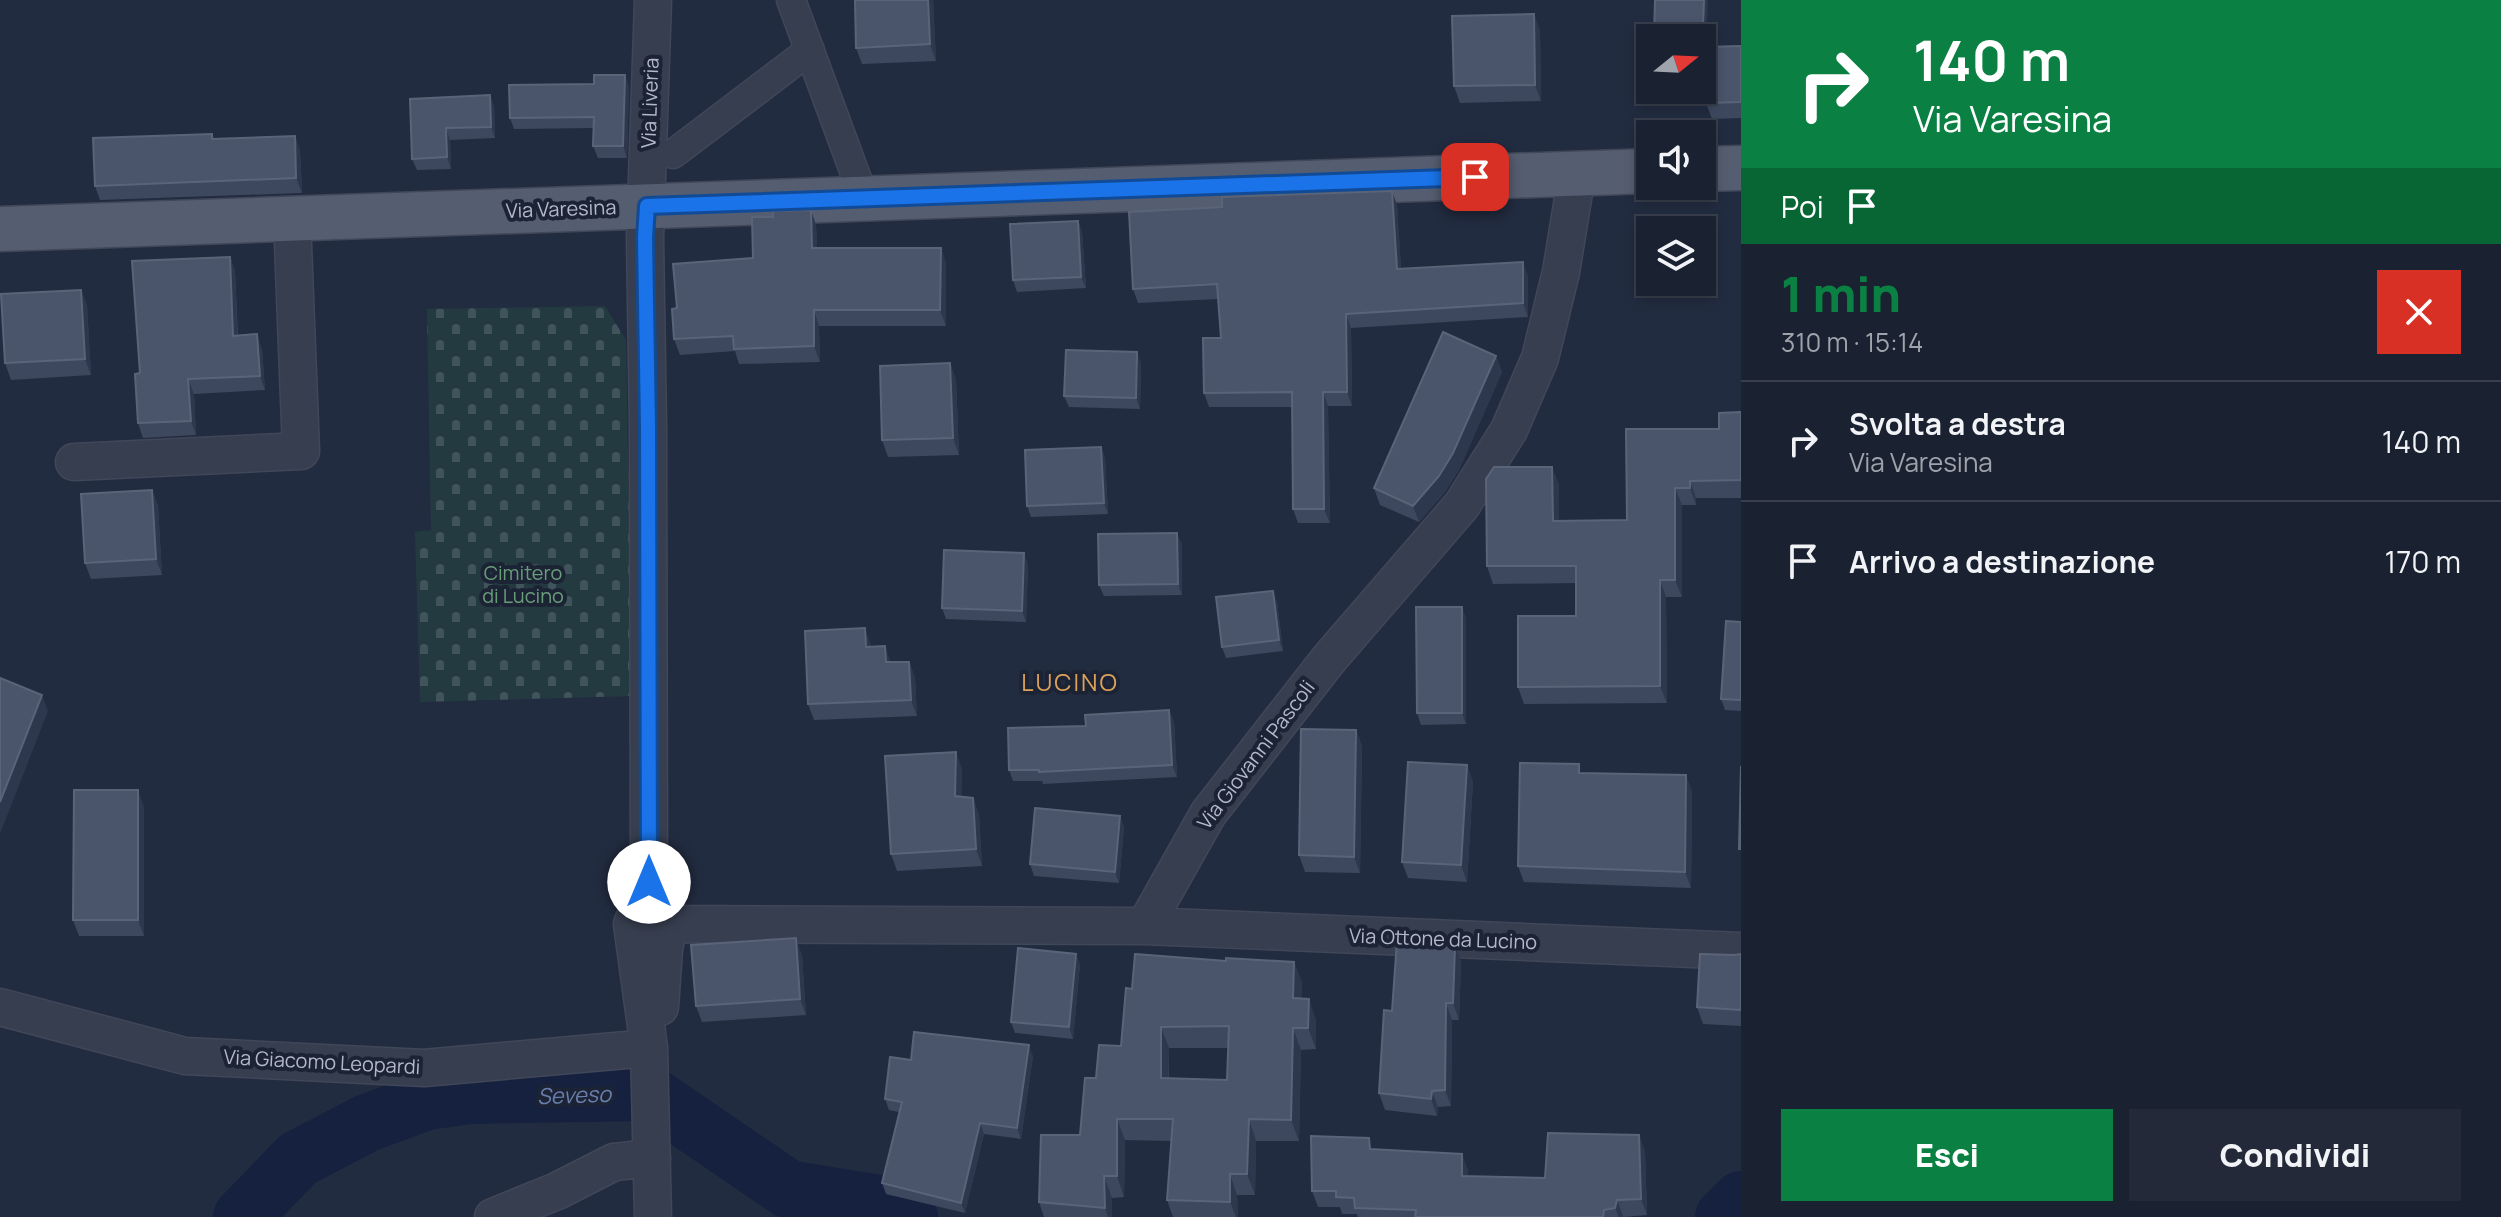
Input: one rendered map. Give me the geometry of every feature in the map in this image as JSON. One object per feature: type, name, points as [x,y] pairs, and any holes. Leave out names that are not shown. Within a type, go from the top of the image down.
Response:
[{"type":"main road","points":[[1716,169],[1741,168]]},
{"type":"main road","name":"Via Varesina","points":[[0,229],[1636,172]]},
{"type":"street","name":"Via Liveria","points":[[649,882],[645,238],[653,0]]},
{"type":"street","points":[[791,0],[864,198]]},
{"type":"street","points":[[673,154],[810,50]]},
{"type":"street","name":"Via Giovanni Pascoli","points":[[1145,926],[1208,814],[1329,659],[1462,505],[1509,430],[1540,358],[1561,272],[1577,174]]},
{"type":"street","points":[[74,462],[301,451],[292,218]]},
{"type":"street","points":[[649,882],[669,924],[664,949],[662,1000],[650,1061]]},
{"type":"street","points":[[649,882],[632,924],[650,1061],[653,1217]]},
{"type":"street","points":[[669,924],[1145,926]]},
{"type":"street","name":"Via Ottone da Lucino","points":[[1145,926],[1741,951]]},
{"type":"street","name":"Via Giacomo Leopardi","points":[[0,1007],[185,1056],[424,1068],[650,1061]]},
{"type":"street","points":[[507,1214],[614,1162],[651,1150]]},
{"type":"green space","name":"Cimitero di Lucino","points":[[605,306],[626,340],[632,696],[420,702],[415,532],[431,530],[427,309]]},
{"type":"building","points":[[855,0],[928,0],[930,44],[856,48]]},
{"type":"building","points":[[1655,0],[1704,0],[1703,24],[1654,24]]},
{"type":"building","points":[[1534,14],[1535,85],[1454,86],[1452,16]]},
{"type":"building","points":[[1741,46],[1741,102],[1716,103],[1716,47]]},
{"type":"building","points":[[594,75],[625,75],[623,146],[593,146],[594,117],[510,118],[509,85],[594,84]]},
{"type":"building","points":[[490,95],[491,127],[446,128],[447,157],[412,159],[410,99]]},
{"type":"building","points":[[212,134],[212,139],[295,136],[296,178],[95,186],[93,138]]},
{"type":"building","points":[[1392,191],[1397,269],[1523,262],[1523,303],[1346,314],[1347,392],[1323,392],[1324,509],[1293,509],[1292,392],[1204,393],[1203,338],[1221,338],[1217,284],[1133,289],[1129,212],[1222,207],[1222,197]]},
{"type":"building","points":[[811,210],[812,248],[941,248],[940,310],[814,310],[814,346],[734,349],[733,336],[674,339],[672,309],[677,308],[673,264],[753,258],[752,217],[773,217],[773,211]]},
{"type":"building","points":[[1078,221],[1081,277],[1013,280],[1010,224]]},
{"type":"building","points":[[230,257],[233,336],[257,334],[260,376],[188,379],[191,421],[138,423],[135,374],[140,373],[132,261]]},
{"type":"building","points":[[81,290],[85,359],[5,363],[1,294]]},
{"type":"building","points":[[1443,332],[1496,356],[1453,453],[1439,476],[1413,506],[1374,488]]},
{"type":"building","points":[[1066,350],[1137,352],[1136,398],[1064,396]]},
{"type":"building","points":[[950,363],[953,438],[882,440],[880,366]]},
{"type":"building","points":[[1741,412],[1741,480],[1690,481],[1690,488],[1675,488],[1675,580],[1660,580],[1660,686],[1518,687],[1518,616],[1576,616],[1576,566],[1487,566],[1486,479],[1494,467],[1552,467],[1553,521],[1627,520],[1626,429],[1719,429],[1719,413]]},
{"type":"building","points":[[1101,447],[1104,503],[1027,506],[1025,450]]},
{"type":"building","points":[[152,490],[156,559],[85,563],[81,494]]},
{"type":"building","points":[[1177,533],[1178,584],[1099,585],[1098,534]]},
{"type":"building","points":[[944,550],[1024,553],[1022,611],[942,608]]},
{"type":"building","points":[[1273,591],[1279,640],[1222,647],[1216,597]]},
{"type":"building","points":[[1416,607],[1462,607],[1462,713],[1417,713]]},
{"type":"building","points":[[1726,621],[1741,622],[1741,700],[1721,699]]},
{"type":"building","points":[[865,628],[866,647],[885,646],[886,662],[909,662],[911,700],[808,704],[805,631]]},
{"type":"building","points":[[0,678],[42,695],[0,802]]},
{"type":"building","points":[[1169,710],[1172,765],[1039,772],[1009,770],[1008,728],[1086,726],[1085,715]]},
{"type":"building","points":[[1301,729],[1356,730],[1354,857],[1299,855]]},
{"type":"building","points":[[956,752],[955,796],[973,798],[976,849],[891,854],[885,756]]},
{"type":"building","points":[[1408,762],[1467,765],[1461,865],[1402,862]]},
{"type":"building","points":[[1520,763],[1579,764],[1579,773],[1686,775],[1685,872],[1518,866]]},
{"type":"building","points":[[1741,766],[1741,849],[1739,849]]},
{"type":"building","points":[[74,790],[138,790],[138,920],[73,920]]},
{"type":"building","points":[[1035,808],[1120,816],[1115,872],[1030,864]]},
{"type":"building","points":[[796,938],[800,999],[696,1006],[691,945]]},
{"type":"building","points":[[1397,941],[1455,946],[1453,1003],[1446,1003],[1445,1090],[1432,1091],[1431,1099],[1379,1093],[1384,1010],[1392,1011]]},
{"type":"building","points":[[1018,948],[1076,954],[1069,1027],[1011,1022]]},
{"type":"building","points":[[1135,954],[1226,961],[1226,958],[1294,962],[1293,998],[1309,999],[1308,1028],[1293,1028],[1291,1120],[1249,1119],[1247,1174],[1230,1174],[1230,1202],[1167,1200],[1173,1119],[1117,1119],[1117,1176],[1104,1176],[1105,1208],[1039,1202],[1041,1135],[1080,1135],[1085,1078],[1096,1078],[1099,1045],[1121,1046],[1126,988],[1132,989]],"holes":[[[1229,1026],[1227,1080],[1161,1078],[1161,1027]]]},
{"type":"building","points":[[1700,954],[1741,954],[1741,1010],[1697,1007]]},
{"type":"building","points":[[914,1032],[1029,1045],[1017,1128],[980,1123],[961,1203],[882,1183],[902,1102],[885,1099],[890,1057],[911,1060]]},
{"type":"building","points":[[1548,1133],[1639,1135],[1641,1199],[1617,1200],[1615,1208],[1604,1210],[1603,1217],[1415,1217],[1416,1210],[1355,1208],[1354,1198],[1336,1197],[1336,1191],[1312,1191],[1311,1136],[1369,1138],[1370,1149],[1462,1154],[1462,1176],[1545,1178]]},
{"type":"waterway","name":"Seveso","points":[[242,1217],[298,1159],[367,1123],[427,1101],[469,1095],[646,1092],[788,1189],[892,1206],[909,1217]]},
{"type":"waterway","name":"Seveso","points":[[1724,1217],[1741,1200]]},
{"type":"district","name":"LUCINO","points":[[1070,683]]},
{"type":"route","points":[[649,882],[647,206],[1475,177]]}]
